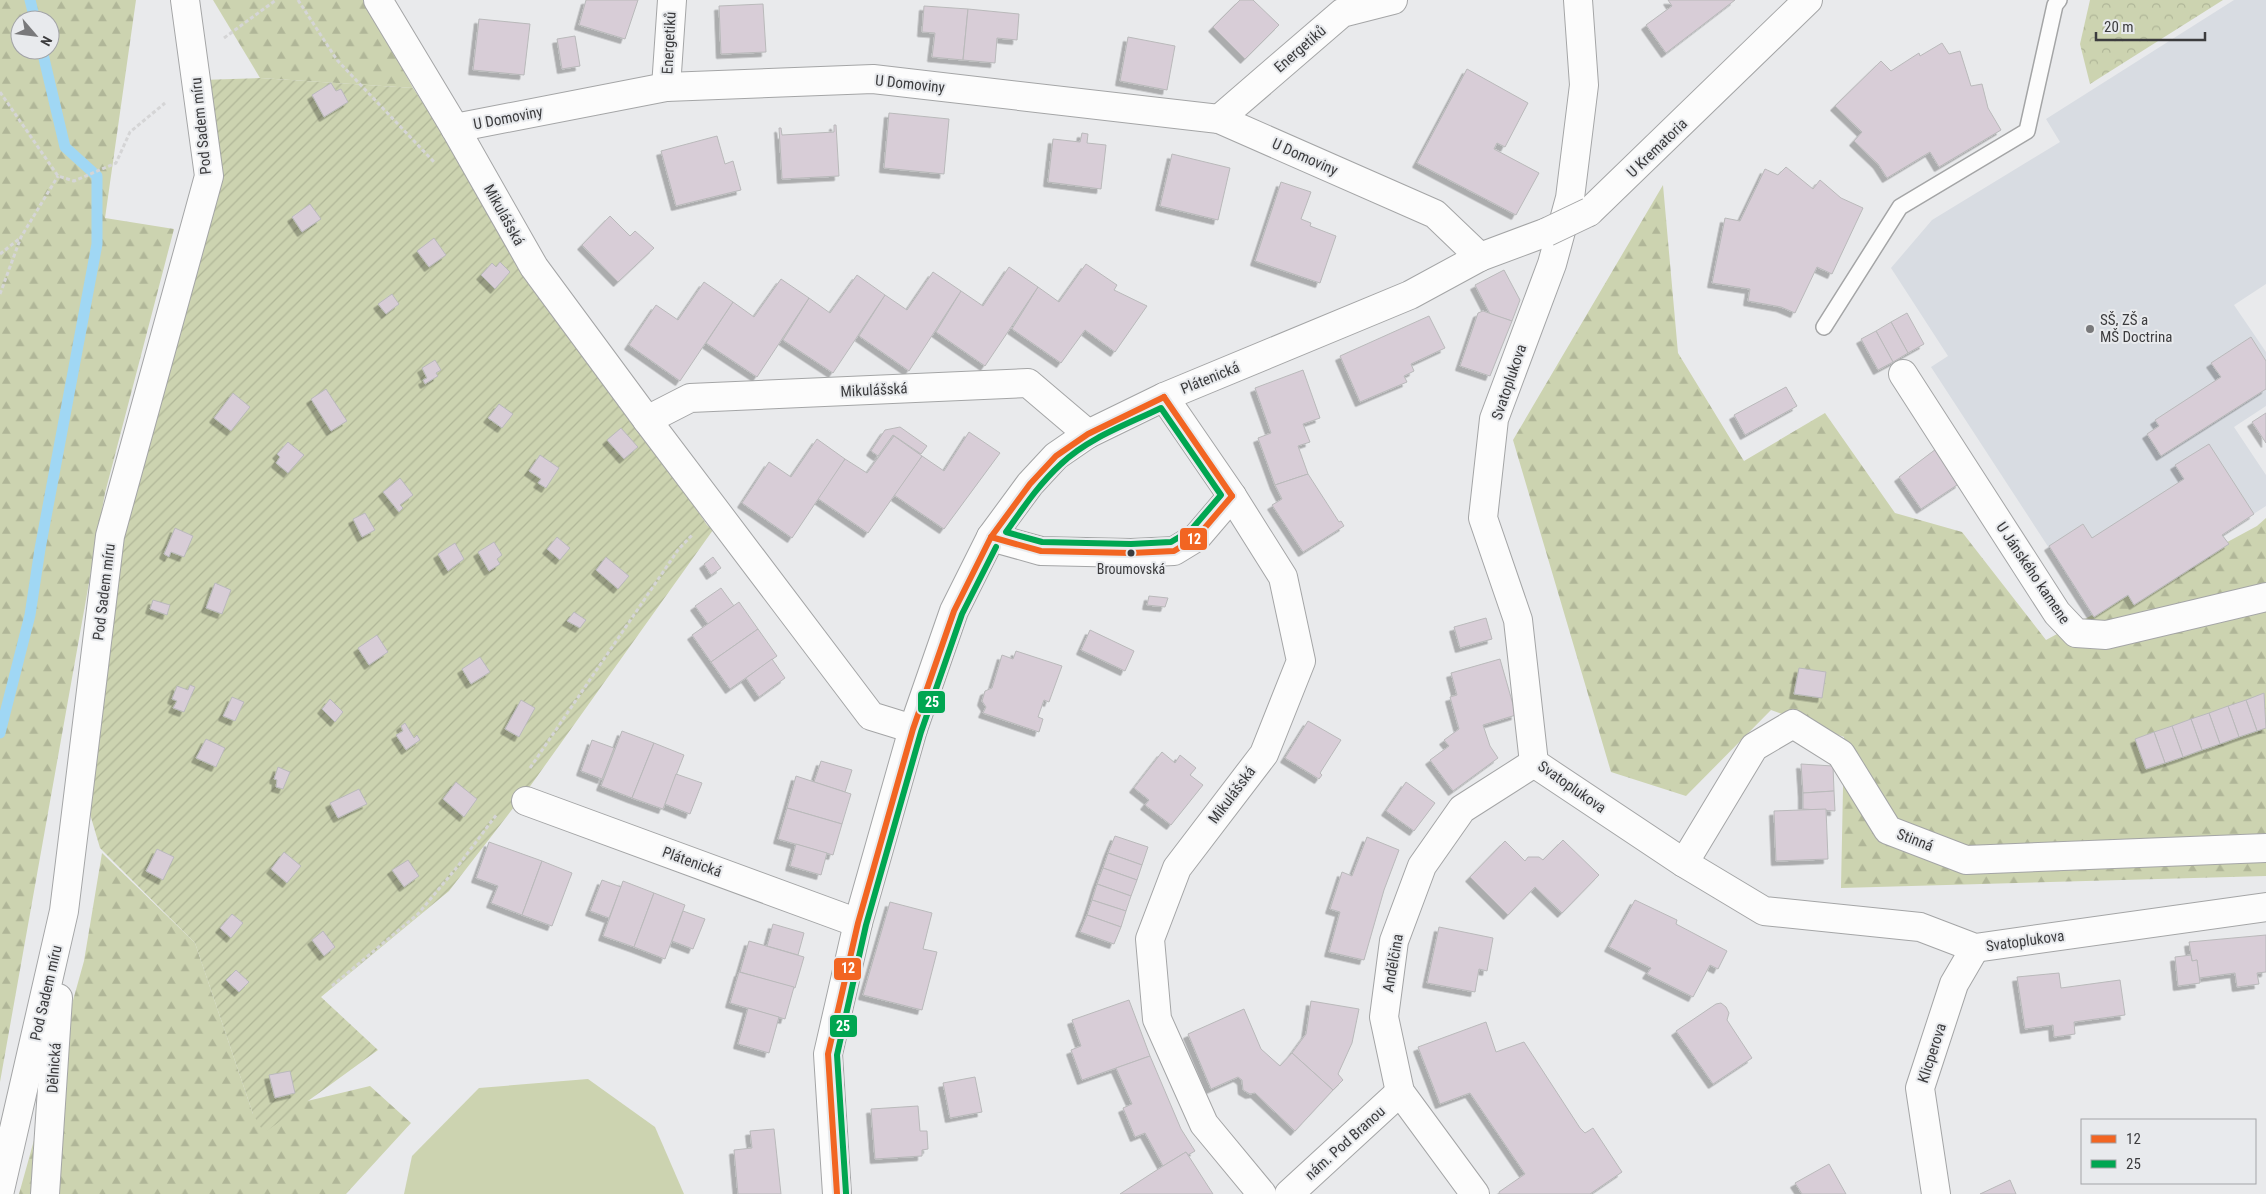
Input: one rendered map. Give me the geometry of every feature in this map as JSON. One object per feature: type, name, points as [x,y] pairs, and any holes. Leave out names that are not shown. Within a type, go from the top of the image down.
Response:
[{"type":"street","name":"Pod Sadem míru","points":[[0,1190],[64,911],[110,536],[209,176],[185,0]]},
{"type":"street","name":"U Domoviny","points":[[378,0],[455,128],[666,87],[873,79],[1219,119],[1435,214],[1480,256]]},
{"type":"street","name":"Energetiků","points":[[666,87],[672,0]]},
{"type":"street","name":"Energetiků","points":[[1219,119],[1342,13],[1393,0]]},
{"type":"street","name":"Svatoplukova","points":[[1578,0],[1584,84],[1570,198],[1552,264],[1494,419],[1484,518],[1518,620],[1534,763],[1684,863],[1764,911],[1920,927],[1975,948],[2266,907]]},
{"type":"street","name":"U Krematoria","points":[[1480,256],[1547,232],[1589,212],[1808,0]]},
{"type":"street","name":"Mikulášská","points":[[455,128],[534,267],[646,420],[871,716],[913,729]]},
{"type":"street","name":"Plátenická","points":[[837,1194],[828,1054],[858,923],[913,729],[954,611],[990,537],[1030,484],[1056,456],[1088,434],[1164,397],[1410,295],[1480,256]]},
{"type":"street","name":"U Jánského kamene","points":[[1903,374],[2056,613],[2076,633],[2106,635],[2266,597]]},
{"type":"street","name":"Mikulášská","points":[[646,420],[690,398],[1028,384],[1088,434]]},
{"type":"street","name":"Mikulášská","points":[[1164,397],[1232,496],[1283,577],[1301,661],[1264,754],[1177,868],[1150,939],[1157,1019],[1204,1124],[1262,1194]]},
{"type":"street","points":[[990,537],[1041,551],[1131,553],[1174,551],[1197,536],[1232,496]]},
{"type":"street","name":"Stinná","points":[[1684,863],[1754,747],[1793,724],[1841,754],[1888,830],[1966,860],[2266,848]]},
{"type":"street","name":"Andělčina","points":[[1475,1194],[1400,1092],[1384,1017],[1394,940],[1422,866],[1462,809],[1534,763]]},
{"type":"street","name":"Plátenická","points":[[526,801],[858,923]]},
{"type":"street","name":"Dělnická","points":[[45,1194],[64,911]]},
{"type":"street","name":"Klicperova","points":[[1936,1194],[1920,1088],[1954,984],[1975,948]]},
{"type":"street","name":"nám. Pod Branou","points":[[1289,1194],[1400,1092]]},
{"type":"lane","points":[[1824,327],[1900,207],[2027,131],[2055,5],[2060,0]]},
{"type":"path","points":[[0,92],[58,176],[74,182],[116,163],[130,132],[165,103],[193,62],[276,0]]},
{"type":"path","points":[[298,0],[338,60],[438,166]]},
{"type":"path","points":[[0,294],[21,237],[58,176]]},
{"type":"path","points":[[0,254],[21,237]]},
{"type":"shaded area","name":"SŠ, ZŠ a MŠ Doctrina","points":[[2234,0],[2266,0],[2266,284],[2234,305],[2266,352],[2266,406],[2234,427],[2266,475],[2266,506],[2222,534],[2229,544],[2128,595],[2094,617],[1931,367],[1948,356],[1891,268],[1932,220],[2060,142],[2046,119]]},
{"type":"green space","points":[[0,0],[136,0],[105,218],[174,229],[105,493],[0,1082]]},
{"type":"green space","points":[[213,0],[365,0],[413,88],[260,78]]},
{"type":"green space","points":[[2090,0],[2223,0],[2090,84],[2080,44]]},
{"type":"green space","points":[[260,78],[413,88],[707,525],[713,530],[531,785],[449,891],[321,997],[378,1050],[264,1133],[253,1114],[195,943],[100,848],[90,814],[119,536],[209,227],[201,80]]},
{"type":"green space","points":[[1663,185],[1678,353],[1744,461],[1825,413],[1895,513],[1962,532],[2046,640],[2257,526],[2266,518],[2266,876],[1841,888],[1844,737],[1771,710],[1686,796],[1611,772],[1513,440]]},
{"type":"green space","points":[[102,853],[195,943],[253,1114],[370,1086],[411,1123],[346,1194],[19,1194],[84,961]]},
{"type":"green space","points":[[588,1079],[655,1127],[684,1194],[404,1194],[412,1156],[479,1088]]},
{"type":"building","points":[[586,0],[638,0],[625,39],[579,25]]},
{"type":"building","points":[[1240,0],[1253,0],[1279,25],[1245,59],[1213,27]]},
{"type":"building","points":[[1668,0],[1735,0],[1666,53],[1646,25],[1672,6]]},
{"type":"building","points":[[763,4],[766,52],[721,54],[719,6]]},
{"type":"building","points":[[924,6],[968,9],[963,60],[932,57],[935,33],[922,32]]},
{"type":"building","points":[[968,9],[1019,14],[1017,40],[997,38],[995,63],[963,60]]},
{"type":"building","points":[[479,19],[530,24],[524,75],[473,70]]},
{"type":"building","points":[[575,36],[580,66],[562,69],[557,39]]},
{"type":"building","points":[[1128,37],[1175,46],[1167,90],[1120,81]]},
{"type":"building","points":[[1942,43],[1949,54],[1960,51],[1971,86],[1982,84],[1988,108],[2001,130],[1939,167],[1930,152],[1887,178],[1878,164],[1854,141],[1862,132],[1835,106],[1881,61],[1891,71],[1919,53],[1920,56]]},
{"type":"building","points":[[1467,69],[1528,103],[1505,147],[1497,143],[1494,149],[1539,173],[1516,215],[1417,163]]},
{"type":"building","points":[[331,83],[336,91],[341,89],[348,102],[324,117],[312,95]]},
{"type":"building","points":[[889,113],[949,119],[944,174],[884,168]]},
{"type":"building","points":[[834,125],[836,125],[839,176],[782,179],[779,128],[781,128],[782,135],[834,132]]},
{"type":"building","points":[[1082,133],[1088,134],[1087,143],[1106,145],[1101,189],[1048,182],[1053,139],[1080,142]]},
{"type":"building","points":[[717,136],[725,164],[733,161],[741,190],[676,206],[661,151]]},
{"type":"building","points":[[1172,154],[1230,168],[1218,220],[1160,206]]},
{"type":"building","points":[[1786,167],[1813,189],[1820,180],[1841,198],[1863,208],[1832,274],[1817,267],[1795,313],[1781,307],[1748,301],[1750,289],[1712,283],[1725,218],[1740,221],[1765,169],[1778,175]]},
{"type":"building","points":[[1281,182],[1311,192],[1301,219],[1311,223],[1310,226],[1336,236],[1320,283],[1255,261]]},
{"type":"building","points":[[310,204],[321,219],[302,232],[292,217]]},
{"type":"building","points":[[610,216],[630,236],[635,231],[654,248],[618,282],[582,245]]},
{"type":"building","points":[[434,238],[446,255],[429,267],[417,251]]},
{"type":"building","points":[[500,262],[510,272],[495,289],[481,275],[492,263],[496,267]]},
{"type":"building","points":[[1086,264],[1117,285],[1114,290],[1147,306],[1115,352],[1085,330],[1061,363],[1012,329],[1038,287],[1059,302]]},
{"type":"building","points":[[1009,267],[1038,287],[985,366],[936,332],[961,291],[983,306]]},
{"type":"building","points":[[1504,270],[1520,300],[1512,321],[1490,314],[1475,285]]},
{"type":"building","points":[[933,272],[961,291],[909,371],[859,336],[885,295],[907,310]]},
{"type":"building","points":[[857,275],[885,295],[833,373],[783,340],[809,298],[830,313]]},
{"type":"building","points":[[781,279],[809,298],[757,377],[706,343],[733,302],[754,317]]},
{"type":"building","points":[[704,282],[733,302],[680,381],[629,345],[656,305],[678,320]]},
{"type":"building","points":[[392,294],[399,304],[386,314],[378,304]]},
{"type":"building","points":[[1483,311],[1512,321],[1490,376],[1460,366],[1478,313]]},
{"type":"building","points":[[1907,313],[1924,344],[1908,353],[1891,322]]},
{"type":"building","points":[[1429,316],[1445,348],[1411,364],[1414,371],[1404,376],[1407,382],[1360,402],[1340,356]]},
{"type":"building","points":[[1891,322],[1908,353],[1893,362],[1876,331]]},
{"type":"building","points":[[1876,331],[1893,362],[1878,370],[1861,339]]},
{"type":"building","points":[[2251,337],[2266,361],[2266,389],[2161,456],[2147,434],[2159,426],[2155,420],[2221,377],[2211,363]]},
{"type":"building","points":[[435,360],[441,370],[436,373],[438,376],[425,384],[423,380],[427,378],[422,368]]},
{"type":"building","points":[[1303,370],[1320,418],[1303,424],[1310,442],[1298,446],[1308,474],[1275,485],[1258,438],[1271,433],[1255,388]]},
{"type":"building","points":[[1786,387],[1797,406],[1745,435],[1734,415]]},
{"type":"building","points":[[326,389],[347,421],[331,431],[311,399]]},
{"type":"building","points":[[233,393],[250,407],[231,431],[214,418]]},
{"type":"building","points":[[499,404],[513,414],[502,428],[488,418]]},
{"type":"building","points":[[2266,413],[2266,443],[2252,422]]},
{"type":"building","points":[[900,427],[927,446],[921,454],[893,435],[878,456],[871,451],[885,430]]},
{"type":"building","points":[[621,428],[638,447],[624,459],[607,440]]},
{"type":"building","points":[[969,432],[1000,453],[944,529],[894,495],[922,456],[944,471]]},
{"type":"building","points":[[894,436],[922,456],[868,533],[817,498],[845,459],[867,473]]},
{"type":"building","points":[[817,439],[845,459],[792,538],[742,503],[769,462],[791,477]]},
{"type":"building","points":[[288,442],[304,455],[288,473],[276,463],[280,457],[277,454]]},
{"type":"building","points":[[2209,444],[2254,514],[2222,535],[2229,544],[2134,605],[2128,595],[2094,617],[2049,546],[2083,524],[2092,538],[2184,479],[2175,465]]},
{"type":"building","points":[[1936,449],[1960,483],[1921,509],[1899,477]]},
{"type":"building","points":[[540,455],[559,468],[546,488],[538,483],[541,479],[529,471]]},
{"type":"building","points":[[1308,474],[1339,522],[1341,521],[1344,526],[1303,552],[1272,505],[1282,499],[1275,485]]},
{"type":"building","points":[[400,478],[413,495],[400,505],[403,508],[399,512],[383,492]]},
{"type":"building","points":[[365,513],[375,530],[362,537],[353,519]]},
{"type":"building","points":[[175,528],[193,536],[184,557],[171,552],[169,557],[164,554]]},
{"type":"building","points":[[557,537],[570,548],[560,560],[547,549]]},
{"type":"building","points":[[494,542],[502,555],[497,559],[500,564],[489,571],[478,552]]},
{"type":"building","points":[[455,543],[464,559],[448,571],[438,554]]},
{"type":"building","points":[[606,557],[629,576],[618,589],[596,570]]},
{"type":"building","points":[[713,557],[721,568],[711,575],[704,564]]},
{"type":"building","points":[[215,583],[231,590],[222,614],[206,608]]},
{"type":"building","points":[[721,588],[734,606],[708,624],[695,606]]},
{"type":"building","points":[[1149,596],[1168,598],[1165,607],[1147,605]]},
{"type":"building","points":[[153,600],[170,605],[167,615],[150,609]]},
{"type":"building","points":[[739,602],[758,629],[711,662],[692,635]]},
{"type":"building","points":[[574,612],[586,620],[580,628],[567,621]]},
{"type":"building","points":[[1486,618],[1492,639],[1460,648],[1454,627]]},
{"type":"building","points":[[758,629],[777,656],[730,689],[711,662]]},
{"type":"building","points":[[1090,630],[1134,651],[1125,671],[1081,650]]},
{"type":"building","points":[[377,635],[388,652],[369,665],[358,648]]},
{"type":"building","points":[[1016,651],[1062,666],[1049,702],[1044,700],[1038,717],[1043,719],[1039,732],[983,713],[986,707],[982,701],[985,691],[992,688],[1002,655],[1013,659]]},
{"type":"building","points":[[480,657],[490,672],[471,684],[462,669]]},
{"type":"building","points":[[772,659],[785,678],[759,697],[746,678]]},
{"type":"building","points":[[1500,659],[1516,715],[1483,725],[1490,746],[1498,758],[1453,791],[1430,760],[1449,746],[1444,740],[1459,729],[1450,697],[1457,695],[1451,673]]},
{"type":"building","points":[[1799,668],[1826,672],[1822,698],[1794,694]]},
{"type":"building","points":[[190,685],[195,687],[184,712],[173,708],[177,701],[172,699],[177,686],[188,690]]},
{"type":"building","points":[[2264,693],[2266,728],[2257,731],[2246,700]]},
{"type":"building","points":[[232,697],[244,702],[235,721],[223,716]]},
{"type":"building","points":[[330,699],[343,712],[335,722],[322,709]]},
{"type":"building","points":[[521,700],[535,708],[519,737],[505,729]]},
{"type":"building","points":[[2246,700],[2257,731],[2239,737],[2228,706]]},
{"type":"building","points":[[2228,706],[2239,737],[2220,744],[2209,713]]},
{"type":"building","points":[[2209,713],[2220,744],[2202,750],[2191,719]]},
{"type":"building","points":[[2191,719],[2202,750],[2183,757],[2172,726]]},
{"type":"building","points":[[1308,721],[1341,740],[1320,773],[1322,775],[1319,779],[1285,758]]},
{"type":"building","points":[[405,723],[414,738],[417,735],[420,740],[406,750],[396,735],[403,731],[401,726]]},
{"type":"building","points":[[2172,726],[2183,757],[2165,763],[2154,732]]},
{"type":"building","points":[[622,731],[654,743],[632,798],[601,786]]},
{"type":"building","points":[[2154,732],[2165,763],[2146,769],[2135,739]]},
{"type":"building","points":[[206,739],[225,748],[216,767],[196,758]]},
{"type":"building","points":[[592,740],[614,748],[602,779],[581,771]]},
{"type":"building","points":[[654,743],[684,755],[663,809],[632,798]]},
{"type":"building","points":[[1162,752],[1175,763],[1180,755],[1196,768],[1190,775],[1203,785],[1171,825],[1145,805],[1149,800],[1134,788]]},
{"type":"building","points":[[821,761],[852,770],[845,792],[814,782]]},
{"type":"building","points":[[1801,764],[1833,766],[1834,791],[1803,793]]},
{"type":"building","points":[[278,767],[290,772],[283,789],[276,787],[277,780],[274,779]]},
{"type":"building","points":[[676,774],[702,783],[690,814],[665,804]]},
{"type":"building","points":[[796,776],[851,794],[842,824],[787,808]]},
{"type":"building","points":[[456,782],[477,799],[464,817],[443,799]]},
{"type":"building","points":[[1406,782],[1435,803],[1414,831],[1386,811]]},
{"type":"building","points":[[359,789],[367,804],[338,818],[330,803]]},
{"type":"building","points":[[1834,791],[1835,811],[1803,809],[1803,793]]},
{"type":"building","points":[[787,808],[842,824],[833,855],[778,839]]},
{"type":"building","points":[[1826,809],[1828,859],[1776,861],[1774,811]]},
{"type":"building","points":[[1115,836],[1148,847],[1142,865],[1108,853]]},
{"type":"building","points":[[1367,837],[1399,850],[1384,890],[1364,960],[1329,952],[1340,912],[1330,909],[1342,872],[1352,876]]},
{"type":"building","points":[[1563,840],[1599,875],[1562,913],[1535,887],[1508,915],[1470,877],[1505,841],[1525,861],[1528,857],[1539,857],[1543,860]]},
{"type":"building","points":[[489,842],[542,861],[522,915],[491,903],[498,886],[476,878]]},
{"type":"building","points":[[796,844],[827,853],[821,875],[790,866]]},
{"type":"building","points":[[157,849],[174,857],[163,880],[146,871]]},
{"type":"building","points":[[284,852],[301,866],[287,883],[271,869]]},
{"type":"building","points":[[1108,853],[1142,865],[1137,880],[1103,868]]},
{"type":"building","points":[[408,860],[419,876],[404,887],[392,870]]},
{"type":"building","points":[[542,861],[572,873],[552,926],[522,915]]},
{"type":"building","points":[[1103,868],[1137,880],[1131,896],[1097,884]]},
{"type":"building","points":[[602,880],[621,887],[609,918],[590,911]]},
{"type":"building","points":[[623,881],[654,893],[634,947],[603,936]]},
{"type":"building","points":[[1097,884],[1131,896],[1126,911],[1092,900]]},
{"type":"building","points":[[654,893],[685,905],[665,959],[634,947]]},
{"type":"building","points":[[1092,900],[1126,911],[1121,927],[1087,915]]},
{"type":"building","points":[[1635,900],[1677,920],[1676,924],[1727,951],[1718,969],[1710,965],[1693,997],[1647,974],[1651,968],[1609,947]]},
{"type":"building","points":[[890,902],[932,913],[923,949],[937,952],[922,1010],[863,995]]},
{"type":"building","points":[[683,911],[705,919],[693,949],[672,941]]},
{"type":"building","points":[[232,914],[243,923],[231,938],[220,928]]},
{"type":"building","points":[[1087,915],[1121,927],[1114,944],[1080,932]]},
{"type":"building","points":[[773,924],[804,933],[798,955],[767,946]]},
{"type":"building","points":[[1439,927],[1493,938],[1487,971],[1479,969],[1475,992],[1427,983]]},
{"type":"building","points":[[323,931],[335,947],[324,956],[312,940]]},
{"type":"building","points":[[2266,935],[2266,972],[2257,973],[2259,984],[2237,987],[2235,973],[2199,978],[2197,960],[2192,961],[2189,942]]},
{"type":"building","points":[[749,941],[804,957],[795,988],[740,972]]},
{"type":"building","points":[[2191,955],[2192,961],[2197,960],[2200,983],[2178,986],[2175,957]]},
{"type":"building","points":[[236,970],[249,982],[239,992],[226,980]]},
{"type":"building","points":[[739,972],[794,987],[785,1019],[730,1003]]},
{"type":"building","points":[[2059,973],[2061,988],[2120,980],[2125,1015],[2074,1022],[2075,1034],[2054,1037],[2053,1025],[2025,1029],[2017,977]]},
{"type":"building","points":[[1129,1000],[1150,1056],[1082,1080],[1071,1050],[1081,1046],[1072,1020]]},
{"type":"building","points":[[1311,1001],[1359,1009],[1352,1043],[1338,1074],[1343,1080],[1333,1090],[1292,1053],[1306,1034]]},
{"type":"building","points":[[1721,1003],[1729,1013],[1727,1020],[1752,1058],[1713,1084],[1676,1031],[1716,1004]]},
{"type":"building","points":[[748,1008],[779,1017],[769,1053],[738,1044]]},
{"type":"building","points":[[1244,1009],[1261,1049],[1280,1066],[1292,1053],[1333,1090],[1295,1131],[1255,1093],[1250,1094],[1243,1090],[1242,1080],[1238,1077],[1211,1089],[1188,1034]]},
{"type":"building","points":[[1486,1022],[1496,1052],[1524,1042],[1580,1128],[1585,1133],[1593,1128],[1622,1172],[1590,1194],[1500,1194],[1499,1192],[1525,1174],[1470,1093],[1440,1104],[1418,1047]]},
{"type":"building","points":[[1150,1056],[1181,1129],[1195,1151],[1188,1155],[1186,1152],[1163,1166],[1145,1133],[1135,1137],[1123,1108],[1132,1104],[1116,1068]]},
{"type":"building","points":[[290,1071],[295,1093],[275,1098],[269,1075]]},
{"type":"building","points":[[975,1077],[982,1112],[950,1118],[943,1083]]},
{"type":"building","points":[[918,1106],[920,1131],[927,1131],[928,1149],[922,1150],[922,1156],[875,1159],[871,1109]]},
{"type":"building","points":[[774,1129],[781,1194],[738,1194],[734,1150],[752,1148],[750,1131]]},
{"type":"building","points":[[1186,1152],[1213,1194],[1120,1194],[1163,1166]]},
{"type":"building","points":[[1829,1164],[1846,1194],[1802,1194],[1795,1183]]},
{"type":"building","points":[[2010,1180],[2016,1194],[1980,1194]]},
{"type":"waterway","points":[[30,0],[32,10]]},
{"type":"waterway","points":[[0,733],[30,615],[40,549],[97,244],[97,176],[65,147],[44,60]]},
{"type":"transit line","name":"12","points":[[1164,397],[1232,496]]},
{"type":"transit line","name":"12","points":[[837,1194],[828,1054],[858,923],[913,729],[954,611],[991,537],[1030,484],[1056,456],[1088,434],[1164,397]]},
{"type":"transit line","name":"25","points":[[1161,408],[1221,495],[1191,530],[1171,542],[1131,544],[1042,542],[1006,532],[1038,488],[1072,455],[1109,432],[1161,408]]},
{"type":"transit line","name":"12","points":[[991,537],[1041,551],[1131,553],[1174,551],[1197,537],[1232,496]]},
{"type":"transit line","name":"25","points":[[846,1193],[837,1055],[866,925],[921,732],[962,614],[996,547]]},
{"type":"place","name":"SŠ, ZŠ a MŠ Doctrina","points":[[2090,329]]},
{"type":"place","name":"Broumovská","points":[[1131,553]]}]
